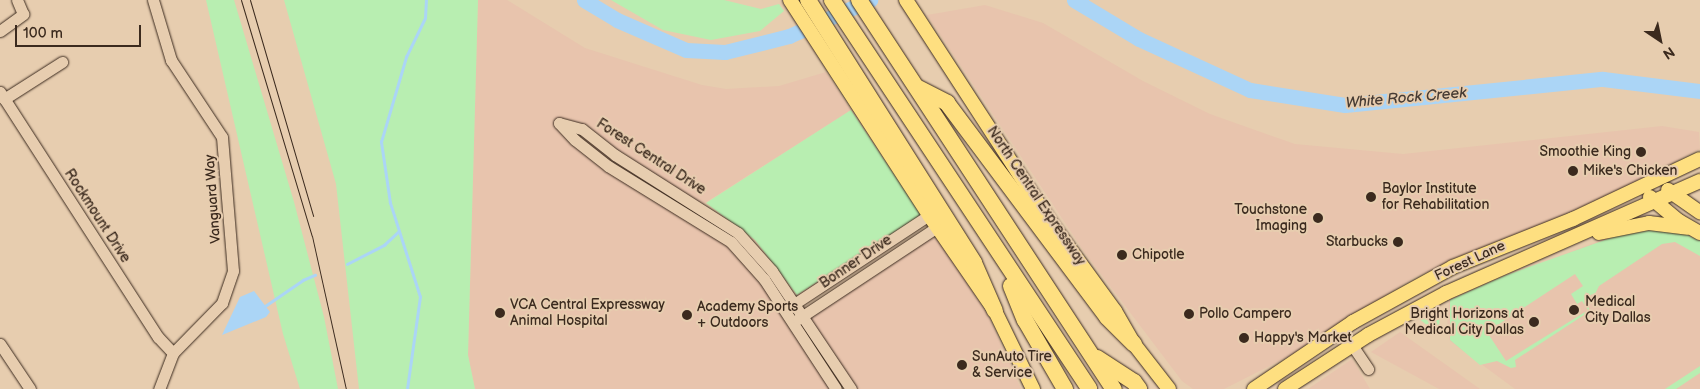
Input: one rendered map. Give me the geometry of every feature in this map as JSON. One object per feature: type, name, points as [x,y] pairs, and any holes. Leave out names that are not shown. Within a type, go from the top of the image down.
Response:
[{"type":"highway","points":[[808,0],[848,79],[974,263],[995,311]]},
{"type":"highway","points":[[832,0],[1089,389]]},
{"type":"highway","points":[[860,0],[1114,389]]},
{"type":"highway","points":[[916,87],[947,103],[1107,317],[1134,344]]},
{"type":"highway","points":[[997,252],[1025,320],[1064,389]]},
{"type":"highway","points":[[1090,354],[1134,382],[1139,389]]},
{"type":"main road","points":[[790,0],[848,79],[933,221],[995,311],[1033,389]]},
{"type":"main road","name":"North Central Expressway","points":[[906,0],[1051,223],[1115,311],[1134,344],[1169,389]]},
{"type":"main road","name":"Forest Lane","points":[[1254,389],[1353,322],[1486,252],[1573,219],[1700,159]]},
{"type":"main road","points":[[1655,181],[1700,212]]},
{"type":"main road","name":"Forest Lane","points":[[1285,389],[1368,335],[1446,293],[1700,181]]},
{"type":"main road","points":[[1640,189],[1694,230]]},
{"type":"main road","points":[[1574,238],[1649,224],[1694,230]]},
{"type":"main road","points":[[1399,318],[1414,297],[1458,273],[1486,252]]},
{"type":"main road","points":[[1316,368],[1346,339],[1353,322],[1368,335]]},
{"type":"street","points":[[0,31],[23,14],[17,0]]},
{"type":"street","name":"Vanguard Way","points":[[153,0],[171,60],[222,137],[233,270],[222,303],[173,353],[160,389]]},
{"type":"street","points":[[2,95],[62,62]]},
{"type":"street","name":"Rockmount Drive","points":[[2,95],[158,337],[173,353]]},
{"type":"street","name":"Forest Central Drive","points":[[701,214],[615,155],[582,129],[560,123],[575,140],[608,166],[701,214],[738,233],[758,254],[790,307],[793,322],[836,389]]},
{"type":"street","name":"Bonner Drive","points":[[790,307],[933,221]]},
{"type":"street","name":"Bonner Drive","points":[[793,322],[933,221]]},
{"type":"street","name":"Forest Central Drive","points":[[790,307],[803,316],[851,389]]},
{"type":"street","points":[[0,344],[30,389]]},
{"type":"street","points":[[1352,345],[1368,370]]},
{"type":"shaded area","points":[[478,0],[507,0],[585,48],[702,85],[726,89],[779,86],[826,72],[851,110],[686,215],[731,248],[768,293],[830,389],[475,389],[468,355]]},
{"type":"shaded area","points":[[985,5],[1043,23],[1143,81],[1210,114],[1295,144],[1403,154],[1662,126],[1699,132],[1700,149],[1581,209],[1415,277],[1293,354],[1224,389],[1193,389],[1182,381],[1085,253],[927,15]]},
{"type":"shaded area","name":"Medical City Dallas","points":[[1650,229],[1700,242],[1700,389],[1515,389],[1450,341],[1447,329],[1449,300],[1456,296],[1615,235]]},
{"type":"shaded area","points":[[935,235],[988,315],[1021,389],[854,389],[809,318]]},
{"type":"shaded area","points":[[1400,332],[1480,389],[1439,389],[1371,352]]},
{"type":"shaded area","points":[[1352,359],[1370,389],[1308,389]]},
{"type":"green space","points":[[206,0],[234,0],[294,202],[324,317],[338,389],[300,389],[283,334]]},
{"type":"green space","points":[[284,0],[478,0],[468,355],[475,389],[359,389],[336,184]]},
{"type":"green space","points":[[611,0],[724,0],[761,9],[779,4],[784,11],[760,31],[711,40],[663,30]]},
{"type":"green space","points":[[851,110],[921,215],[797,295],[755,240],[706,203]]},
{"type":"green space","points":[[1652,230],[1685,234],[1700,241],[1700,256],[1675,242],[1662,244],[1599,286],[1594,296],[1592,294],[1587,299],[1590,313],[1582,301],[1577,304],[1571,294],[1583,286],[1575,274],[1487,332],[1506,361],[1585,312],[1588,319],[1584,315],[1515,360],[1516,367],[1511,368],[1497,361],[1480,365],[1450,340],[1450,300],[1504,276],[1616,236]]},
{"type":"green space","points":[[1440,306],[1439,334],[1438,334],[1418,318]]},
{"type":"green space","points":[[1700,366],[1700,373],[1676,389],[1665,389]]},
{"type":"water","points":[[254,291],[270,312],[266,317],[222,335],[240,297]]},
{"type":"waterway","points":[[407,389],[420,297],[390,203],[381,142],[406,57],[425,18],[426,0]]},
{"type":"waterway","name":"White Rock Creek","points":[[584,0],[617,20],[686,50],[725,52],[789,36],[870,0]]},
{"type":"waterway","name":"White Rock Creek","points":[[1074,0],[1139,39],[1250,90],[1345,105],[1603,79],[1700,91]]},
{"type":"waterway","name":"White Rock Creek","points":[[1083,6],[1087,0]]},
{"type":"waterway","points":[[347,264],[384,245],[398,232]]},
{"type":"waterway","points":[[265,306],[303,280],[315,275]]},
{"type":"tram line","points":[[241,0],[312,236],[346,389]]},
{"type":"tram line","points":[[250,0],[313,216]]},
{"type":"place","name":"Smoothie King","points":[[1641,152]]},
{"type":"place","name":"Mike's Chicken","points":[[1573,171]]},
{"type":"place","name":"Baylor Institute for Rehabilitation","points":[[1371,197]]},
{"type":"place","name":"Touchstone Imaging","points":[[1318,218]]},
{"type":"place","name":"Starbucks","points":[[1398,242]]},
{"type":"place","name":"Chipotle","points":[[1122,255]]},
{"type":"place","name":"Medical City Dallas","points":[[1574,310]]},
{"type":"place","name":"VCA Central Expressway Animal Hospital","points":[[500,313]]},
{"type":"place","name":"Pollo Campero","points":[[1189,314]]},
{"type":"place","name":"Academy Sports + Outdoors","points":[[687,315]]},
{"type":"place","name":"Bright Horizons at Medical City Dallas","points":[[1534,322]]},
{"type":"place","name":"Happy's Market","points":[[1244,338]]},
{"type":"place","name":"SunAuto Tire & Service","points":[[962,365]]}]
